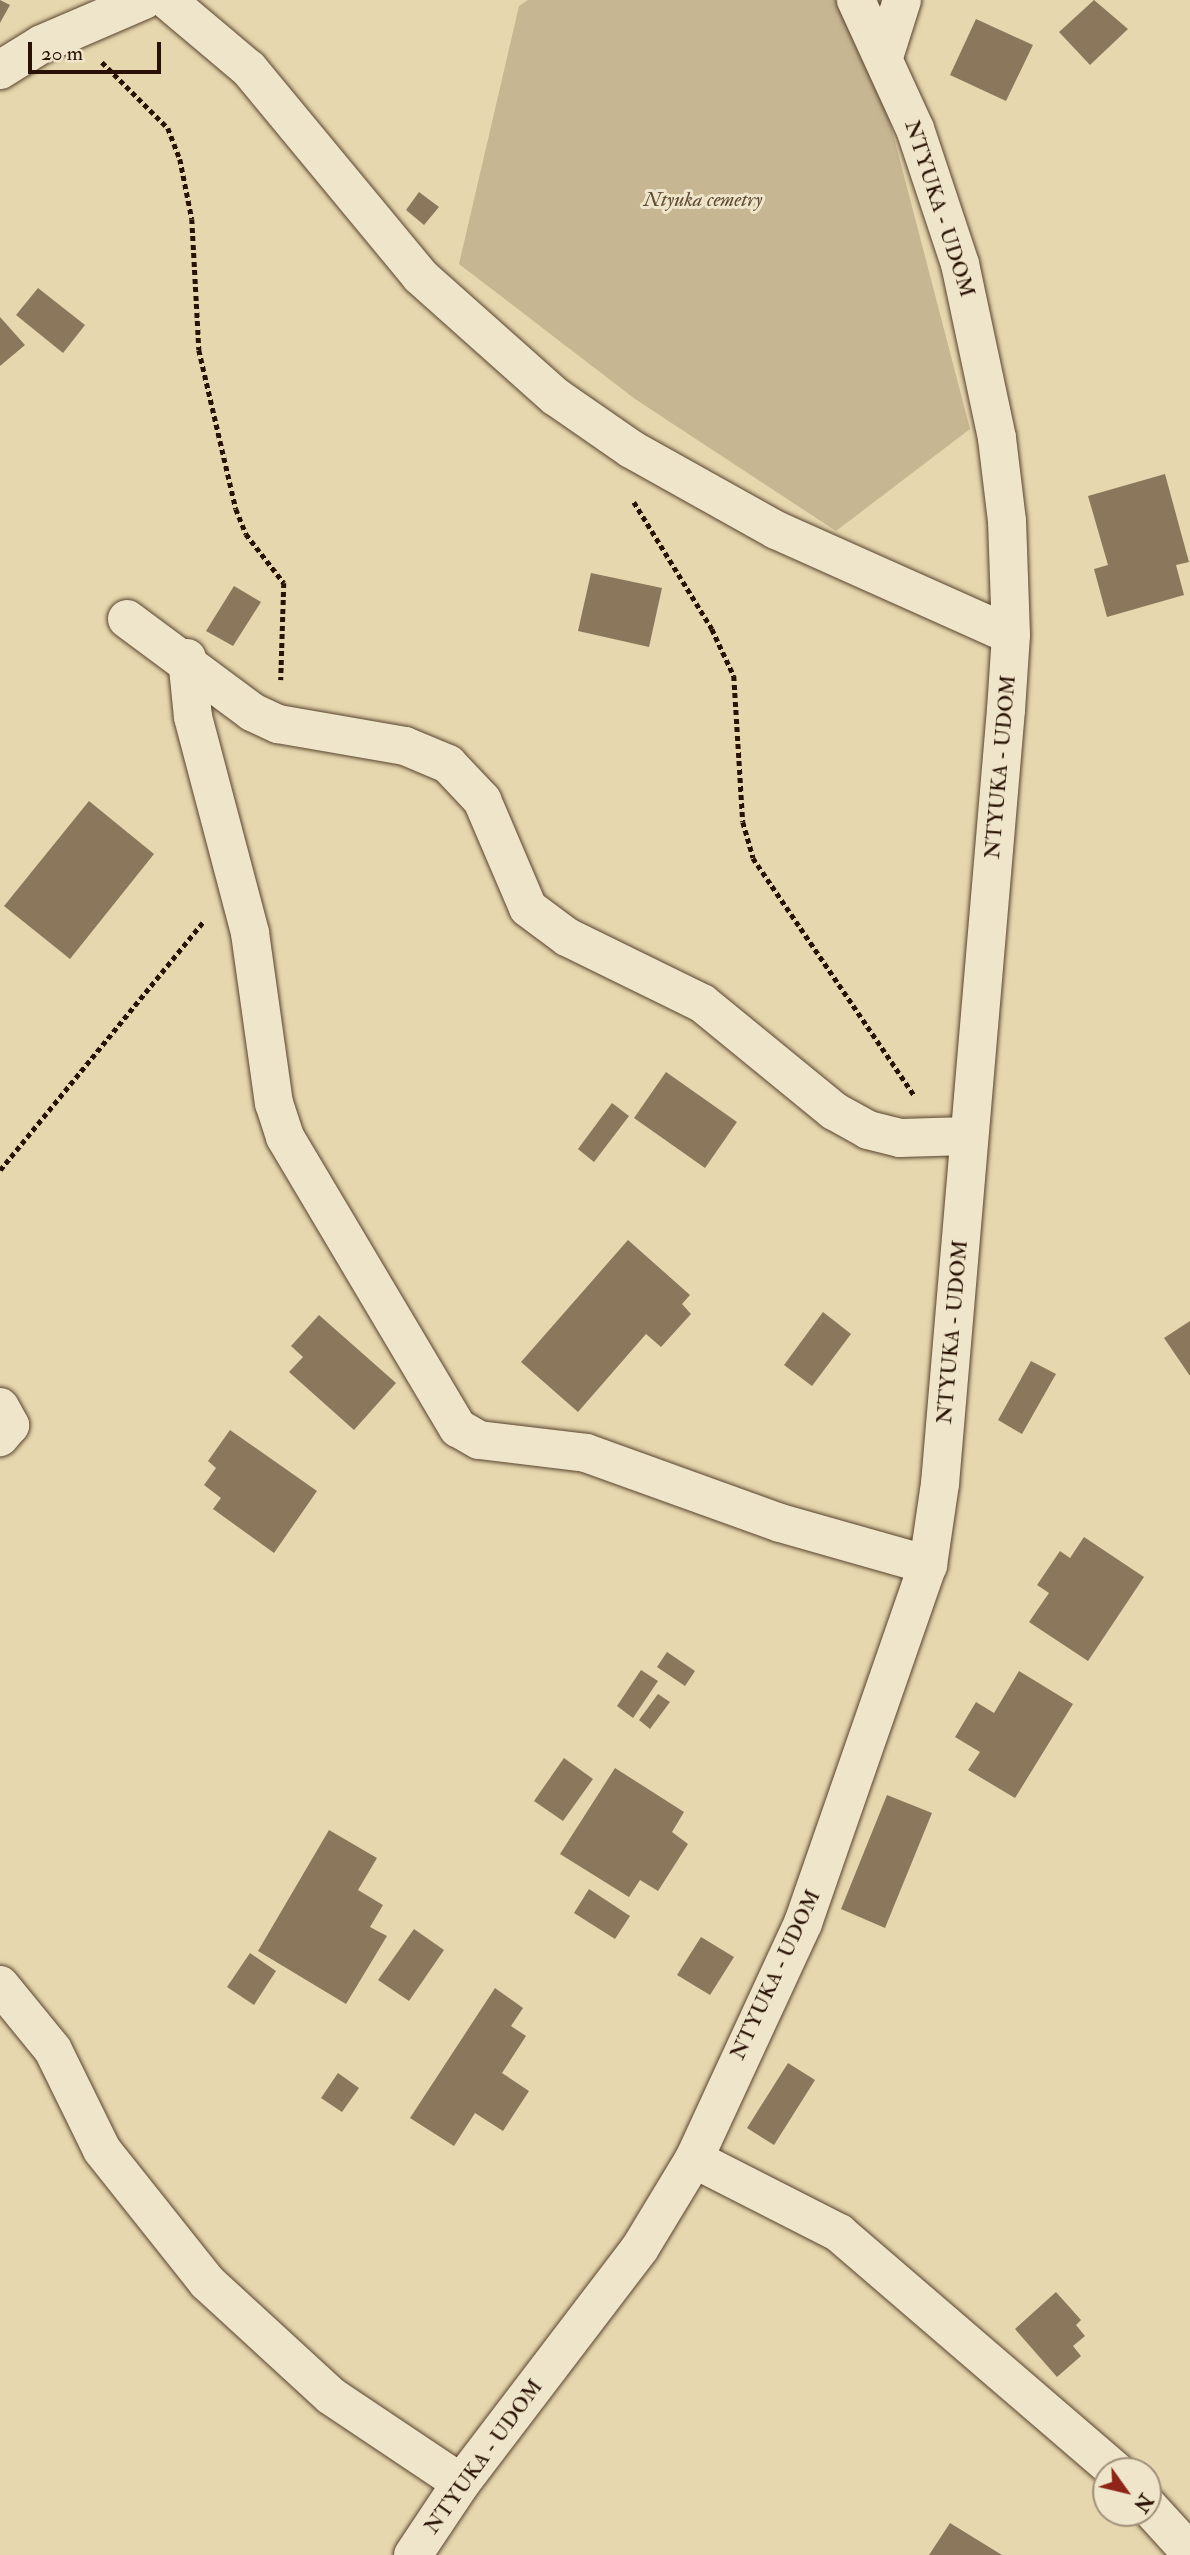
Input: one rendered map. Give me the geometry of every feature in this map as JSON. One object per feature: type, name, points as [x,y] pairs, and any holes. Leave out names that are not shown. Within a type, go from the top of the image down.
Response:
[{"type":"street","points":[[0,70],[144,0]]},
{"type":"street","points":[[166,0],[248,69],[420,276],[556,397],[631,449],[776,530],[1011,635]]},
{"type":"street","name":"NTYUKA - UDOM","points":[[413,2555],[461,2483],[640,2248],[694,2160],[803,1923],[928,1565],[940,1484],[951,1138],[1011,635],[1007,521],[981,351],[939,194],[885,54],[856,0]]},
{"type":"street","points":[[885,54],[902,0]]},
{"type":"street","points":[[127,619],[187,658],[252,712],[278,724],[405,746],[448,764],[482,800],[516,888],[545,924],[702,1003],[834,1111],[868,1130],[951,1138]]},
{"type":"street","points":[[187,658],[193,717],[236,876],[258,978],[274,1103],[285,1138],[458,1428],[479,1440],[586,1452],[779,1523],[928,1565]]},
{"type":"street","points":[[0,1407],[10,1425],[0,1437]]},
{"type":"street","points":[[0,1985],[53,2050],[103,2150],[207,2282],[331,2396],[461,2483]]},
{"type":"street","points":[[694,2160],[839,2233],[1100,2457]]},
{"type":"street","points":[[1162,2521],[1190,2552]]},
{"type":"path","points":[[76,32],[169,128],[180,159],[191,219],[199,350],[236,509],[246,534],[284,583],[278,724]]},
{"type":"path","points":[[628,493],[712,629],[734,676],[743,822],[753,858],[912,1089],[951,1138]]},
{"type":"path","points":[[0,1170],[128,1018],[236,876]]},
{"type":"green space","name":"Ntyuka cemetry","points":[[528,0],[839,0],[873,57],[970,429],[836,531],[635,399],[459,264],[519,6]]},
{"type":"building","points":[[0,0],[10,5],[0,23]]},
{"type":"building","points":[[1094,0],[1128,29],[1090,65],[1059,32]]},
{"type":"building","points":[[976,19],[1033,45],[1006,101],[950,75]]},
{"type":"building","points":[[419,192],[439,207],[424,225],[406,210]]},
{"type":"building","points":[[38,288],[85,325],[63,353],[16,315]]},
{"type":"building","points":[[0,317],[25,345],[0,366]]},
{"type":"building","points":[[1165,474],[1189,562],[1176,565],[1184,595],[1107,617],[1094,569],[1108,565],[1088,496]]},
{"type":"building","points":[[591,573],[662,588],[649,647],[578,631]]},
{"type":"building","points":[[234,586],[261,602],[233,646],[206,631]]},
{"type":"building","points":[[89,801],[154,854],[70,959],[4,906]]},
{"type":"building","points":[[666,1072],[737,1122],[705,1168],[634,1118]]},
{"type":"building","points":[[612,1103],[629,1116],[594,1162],[578,1149]]},
{"type":"building","points":[[628,1240],[690,1295],[682,1304],[691,1314],[661,1347],[646,1334],[578,1412],[521,1362]]},
{"type":"building","points":[[823,1312],[851,1334],[812,1386],[784,1365]]},
{"type":"building","points":[[319,1315],[396,1383],[354,1430],[289,1372],[303,1357],[291,1346]]},
{"type":"building","points":[[1190,1321],[1190,1376],[1164,1338]]},
{"type":"building","points":[[1031,1361],[1056,1374],[1022,1434],[998,1420]]},
{"type":"building","points":[[230,1430],[317,1491],[274,1553],[213,1509],[221,1498],[204,1485],[216,1468],[208,1461]]},
{"type":"building","points":[[1084,1537],[1144,1577],[1088,1661],[1029,1622],[1049,1593],[1037,1585],[1060,1551],[1070,1558]]},
{"type":"building","points":[[667,1652],[695,1671],[685,1686],[657,1667]]},
{"type":"building","points":[[641,1670],[658,1681],[633,1718],[617,1706]]},
{"type":"building","points":[[1019,1671],[1073,1704],[1015,1798],[968,1770],[980,1752],[955,1737],[976,1702],[994,1713]]},
{"type":"building","points":[[658,1694],[670,1702],[650,1729],[639,1720]]},
{"type":"building","points":[[564,1758],[593,1779],[563,1821],[534,1801]]},
{"type":"building","points":[[615,1768],[684,1812],[672,1832],[688,1844],[658,1891],[640,1880],[629,1897],[560,1854]]},
{"type":"building","points":[[887,1795],[932,1813],[885,1928],[841,1909]]},
{"type":"building","points":[[329,1830],[377,1858],[358,1890],[383,1905],[370,1927],[387,1936],[346,2004],[258,1951]]},
{"type":"building","points":[[589,1889],[630,1916],[615,1939],[574,1913]]},
{"type":"building","points":[[414,1929],[444,1950],[409,2001],[378,1980]]},
{"type":"building","points":[[701,1937],[734,1957],[710,1995],[677,1975]]},
{"type":"building","points":[[250,1953],[276,1971],[254,2005],[227,1987]]},
{"type":"building","points":[[495,1988],[523,2008],[511,2026],[526,2036],[502,2073],[529,2091],[503,2131],[475,2113],[454,2146],[410,2118]]},
{"type":"building","points":[[788,2063],[815,2080],[774,2145],[747,2128]]},
{"type":"building","points":[[338,2073],[359,2088],[342,2112],[321,2098]]},
{"type":"building","points":[[1056,2292],[1081,2320],[1076,2325],[1085,2336],[1073,2346],[1081,2356],[1057,2377],[1015,2329]]},
{"type":"building","points":[[950,2523],[1002,2555],[929,2555]]}]
